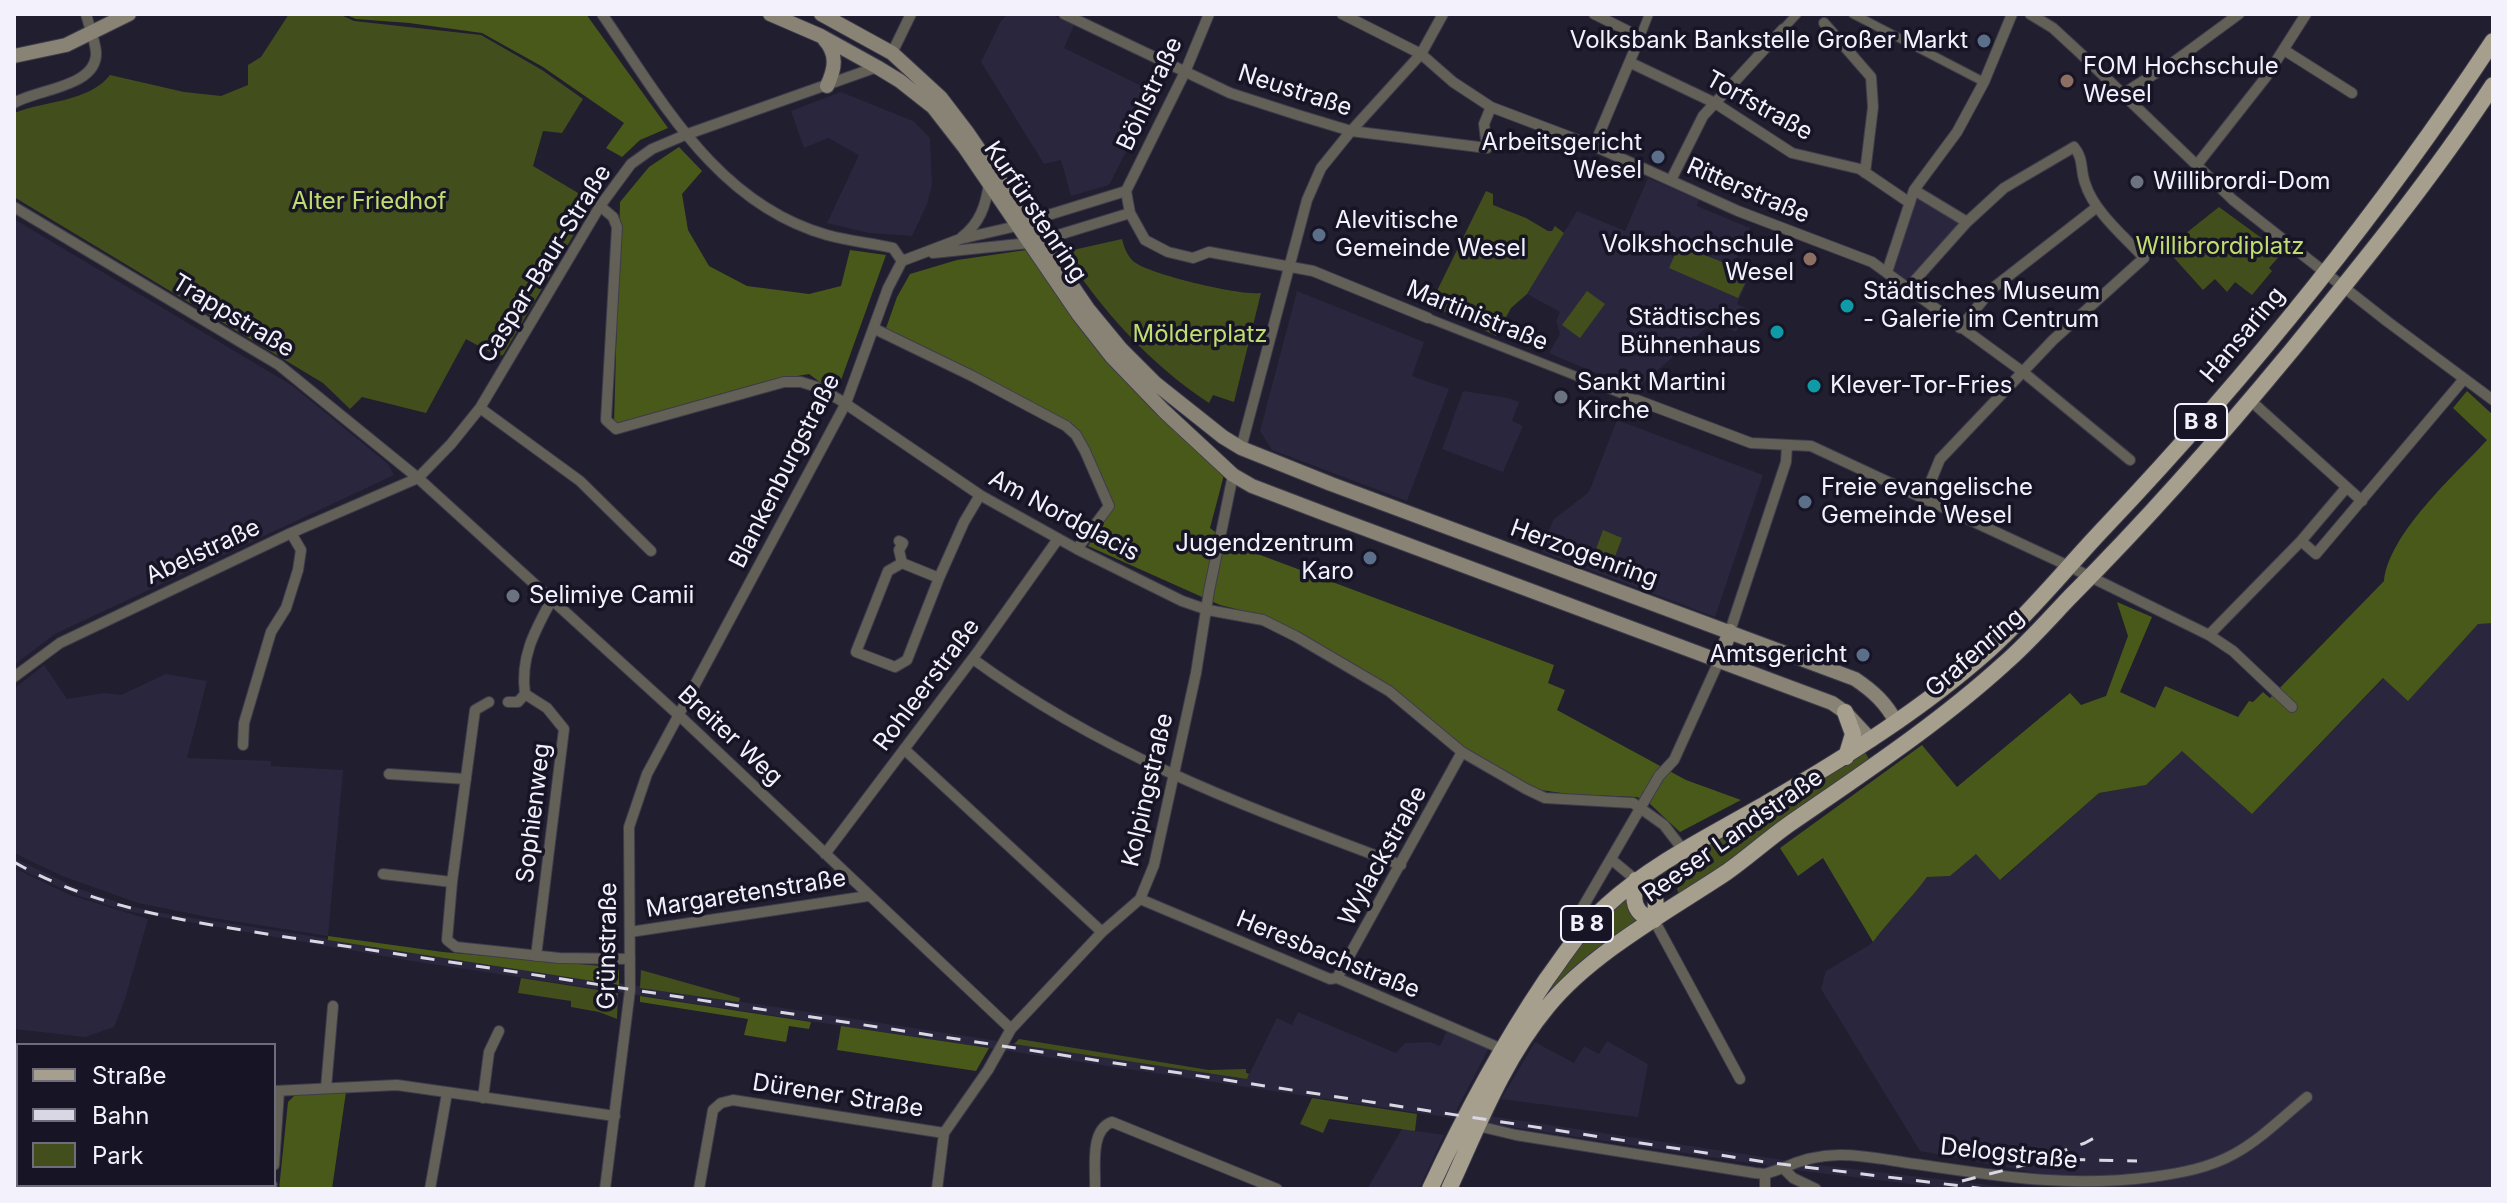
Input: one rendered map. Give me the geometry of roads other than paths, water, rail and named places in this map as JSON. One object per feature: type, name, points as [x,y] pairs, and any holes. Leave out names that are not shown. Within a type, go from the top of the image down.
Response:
[{"type":"main road","points":[[14,56],[66,45],[129,14]]},
{"type":"main road","name":"Kurfürstenring","points":[[770,14],[821,36],[877,67],[933,107],[1023,224]]},
{"type":"main road","name":"Kurfürstenring","points":[[821,14],[892,53],[941,98],[1112,357],[1233,475]]},
{"type":"main road","points":[[821,36],[835,60],[827,86]]},
{"type":"main road","name":"Hansaring","points":[[2068,567],[2220,400],[2326,271],[2430,135],[2493,41]]},
{"type":"main road","points":[[877,67],[892,53]]},
{"type":"main road","name":"Hansaring","points":[[2089,578],[2251,401],[2446,153],[2493,85]]},
{"type":"main road","name":"Kurfürstenring","points":[[1035,242],[1121,349],[1191,414],[1241,448]]},
{"type":"main road","points":[[1241,448],[1233,475],[1252,486],[1832,703],[1845,712],[1886,758]]},
{"type":"main road","name":"Herzogenring","points":[[1241,448],[1855,679],[1871,690],[1896,722]]},
{"type":"main road","name":"Grafenring","points":[[1871,740],[1990,649],[2068,567]]},
{"type":"main road","name":"Grafenring","points":[[1886,758],[2005,663],[2089,578]]},
{"type":"main road","points":[[1719,661],[1730,631]]},
{"type":"main road","points":[[1845,712],[1853,734],[1846,757]]},
{"type":"main road","points":[[1896,722],[1901,746]]},
{"type":"main road","name":"Reeser Landstraße","points":[[1430,1189],[1461,1123],[1502,1049],[1584,928],[1636,880],[1871,740]]},
{"type":"main road","name":"Reeser Landstraße","points":[[1449,1189],[1518,1047],[1551,1002],[1579,974],[1886,758]]},
{"type":"main road","points":[[1636,880],[1634,905],[1642,917],[1654,920]]},
{"type":"main road","points":[[1461,1123],[1478,1126]]},
{"type":"street","points":[[14,103],[84,77],[93,68],[96,52],[86,14]]},
{"type":"street","points":[[602,14],[685,135],[716,169],[764,206],[826,235],[893,248],[902,261],[960,239],[1023,224],[1126,191],[1130,213],[1145,240],[1168,252],[1193,258],[1209,252],[1289,267]]},
{"type":"street","points":[[892,53],[911,14]]},
{"type":"street","name":"Neustraße","points":[[1064,14],[1230,93],[1351,131],[1487,148],[1484,124],[1491,107]]},
{"type":"street","name":"Böhlstraße","points":[[1126,191],[1185,72],[1209,14]]},
{"type":"street","name":"Ritterstraße","points":[[1342,14],[1421,54],[1453,82],[1491,107],[1594,146],[1738,211],[1872,262],[2023,372],[2130,460]]},
{"type":"street","points":[[1241,448],[1307,200],[1321,168],[1421,54],[1443,14]]},
{"type":"street","points":[[1594,14],[1640,37]]},
{"type":"street","points":[[1594,146],[1649,14]]},
{"type":"street","points":[[1671,180],[1703,116],[1797,14]]},
{"type":"street","points":[[1853,14],[1984,82]]},
{"type":"street","points":[[1887,272],[1914,190],[1957,132],[1984,82],[2012,14]]},
{"type":"street","points":[[2030,14],[2053,28],[2233,200],[2493,400]]},
{"type":"street","points":[[2121,95],[2175,61],[2239,14]]},
{"type":"street","points":[[2196,166],[2266,77],[2304,18],[2289,14]]},
{"type":"street","points":[[1822,19],[1871,77],[1873,107],[1865,173]]},
{"type":"street","points":[[2284,50],[2352,93]]},
{"type":"street","name":"Torfstraße","points":[[1631,63],[1715,103],[1792,153],[1860,169],[1910,203]]},
{"type":"street","name":"Caspar-Baur-Straße","points":[[418,478],[480,408],[600,206],[635,161],[652,149],[685,135],[877,67]]},
{"type":"street","points":[[1908,288],[1967,222],[2004,188],[2074,147],[2082,156],[2084,182],[2097,207],[2144,258],[2053,340],[1940,459],[1923,500]]},
{"type":"street","points":[[960,239],[974,227],[982,213],[989,183]]},
{"type":"street","points":[[1914,190],[1967,222]]},
{"type":"street","name":"Am Nordglacis","points":[[600,206],[613,217],[617,227],[606,420],[616,429],[784,382],[801,382],[817,387],[980,495],[1077,549],[1182,601],[1208,610],[1263,620],[1297,637],[1389,691],[1462,752],[1545,798],[1633,803],[1642,808]]},
{"type":"street","name":"Trappstraße","points":[[14,207],[279,365],[418,478]]},
{"type":"street","points":[[1960,328],[1993,288],[2097,207]]},
{"type":"street","points":[[919,254],[1035,242],[1130,213]]},
{"type":"street","name":"Blankenburgstraße","points":[[678,714],[850,406],[888,288],[902,261]]},
{"type":"street","name":"Martinistraße","points":[[1289,267],[1313,271],[1751,443],[1811,446],[2209,635],[2233,651],[2292,707]]},
{"type":"street","points":[[875,329],[1033,407],[1076,435],[1109,506],[1077,549]]},
{"type":"street","points":[[2301,541],[2316,554],[2464,379]]},
{"type":"street","points":[[2251,401],[2362,501]]},
{"type":"street","points":[[480,408],[580,481],[651,551]]},
{"type":"street","points":[[1730,631],[1786,462],[1787,445]]},
{"type":"street","name":"Kolpingstraße","points":[[937,1189],[944,1133],[988,1070],[1011,1029],[1102,932],[1140,899],[1154,865],[1233,475]]},
{"type":"street","name":"Abelstraße","points":[[14,677],[60,643],[291,533],[418,478]]},
{"type":"street","name":"Breiter Weg","points":[[418,478],[678,714],[1011,1029]]},
{"type":"street","points":[[2209,635],[2301,541],[2346,488]]},
{"type":"street","points":[[902,563],[888,571],[856,652],[895,667],[907,660],[939,578],[980,495]]},
{"type":"street","points":[[243,745],[244,723],[271,632],[286,608],[298,570],[301,550],[291,533]]},
{"type":"street","name":"Rohleerstraße","points":[[825,854],[973,659],[1058,539]]},
{"type":"street","points":[[899,541],[903,543],[899,550],[902,563]]},
{"type":"street","points":[[902,563],[939,578]]},
{"type":"street","points":[[508,702],[518,702],[525,694],[522,675],[529,640],[551,601]]},
{"type":"street","points":[[973,659],[1031,699],[1118,749],[1216,795],[1401,865]]},
{"type":"street","name":"Reeser Landstraße","points":[[1579,923],[1577,917],[1659,776],[1674,760],[1719,661]]},
{"type":"street","name":"Sophienweg","points":[[525,694],[547,708],[564,729],[536,956]]},
{"type":"street","points":[[489,702],[475,710],[446,937],[452,946],[536,956],[630,959]]},
{"type":"street","name":"Grünstraße","points":[[605,1189],[630,990],[629,827],[647,774],[678,714]]},
{"type":"street","points":[[904,749],[1102,932]]},
{"type":"street","name":"Wylackstraße","points":[[1337,978],[1462,752]]},
{"type":"street","points":[[389,774],[466,779]]},
{"type":"street","points":[[1642,808],[1664,825],[1684,851]]},
{"type":"street","name":"Reeser Landstraße","points":[[1612,860],[1636,880]]},
{"type":"street","points":[[383,874],[452,882]]},
{"type":"street","name":"Margaretenstraße","points":[[630,932],[868,896]]},
{"type":"street","name":"Heresbachstraße","points":[[1140,899],[1330,979],[1337,978],[1502,1049]]},
{"type":"street","points":[[1654,920],[1740,1079]]},
{"type":"street","points":[[326,1088],[333,1006]]},
{"type":"street","points":[[483,1098],[489,1052],[499,1031]]},
{"type":"street","points":[[276,1091],[397,1085],[615,1116]]},
{"type":"street","points":[[430,1189],[447,1093]]},
{"type":"street","name":"Delogstraße","points":[[1478,1126],[1516,1135],[1765,1174],[1809,1157],[1847,1154],[2040,1181],[2095,1183],[2171,1174],[2208,1166],[2236,1153],[2307,1097]]},
{"type":"street","name":"Dürener Straße","points":[[699,1189],[713,1110],[721,1103],[733,1100],[944,1133]]},
{"type":"street","points":[[1095,1189],[1097,1137],[1105,1124],[1112,1122],[1277,1189]]},
{"type":"street","points":[[1783,1168],[1793,1178],[1816,1189]]},
{"type":"street","points":[[1765,1174],[1765,1189]]},
{"type":"railway","points":[[14,862],[45,878],[110,902],[245,930],[1772,1163],[1986,1189]]},
{"type":"railway","points":[[2054,1154],[2105,1132]]},
{"type":"railway","points":[[1962,1181],[2048,1159],[2137,1161]]},
{"type":"place","name":"Volksbank Bankstelle Großer Markt","points":[[1984,41]]},
{"type":"place","name":"FOM Hochschule Wesel","points":[[2067,81]]},
{"type":"place","name":"Arbeitsgericht Wesel","points":[[1658,157]]},
{"type":"place","name":"Willibrordi-Dom","points":[[2137,182]]},
{"type":"place","name":"Alevitische Gemeinde Wesel","points":[[1319,235]]},
{"type":"place","name":"Volkshochschule Wesel","points":[[1810,259]]},
{"type":"place","name":"Städtisches Museum - Galerie im Centrum","points":[[1847,306]]},
{"type":"place","name":"Städtisches Bühnenhaus","points":[[1777,332]]},
{"type":"place","name":"Klever-Tor-Fries","points":[[1814,386]]},
{"type":"place","name":"Sankt Martini Kirche","points":[[1561,397]]},
{"type":"place","name":"Freie evangelische Gemeinde Wesel","points":[[1805,502]]},
{"type":"place","name":"Jugendzentrum Karo","points":[[1370,558]]},
{"type":"place","name":"Selimiye Camii","points":[[513,596]]},
{"type":"place","name":"Amtsgericht","points":[[1863,655]]},
{"type":"park label","name":"Alter Friedhof","points":[[369,202]]},
{"type":"park label","name":"Willibrordiplatz","points":[[2220,247]]},
{"type":"park label","name":"Mölderplatz","points":[[1200,335]]}]
